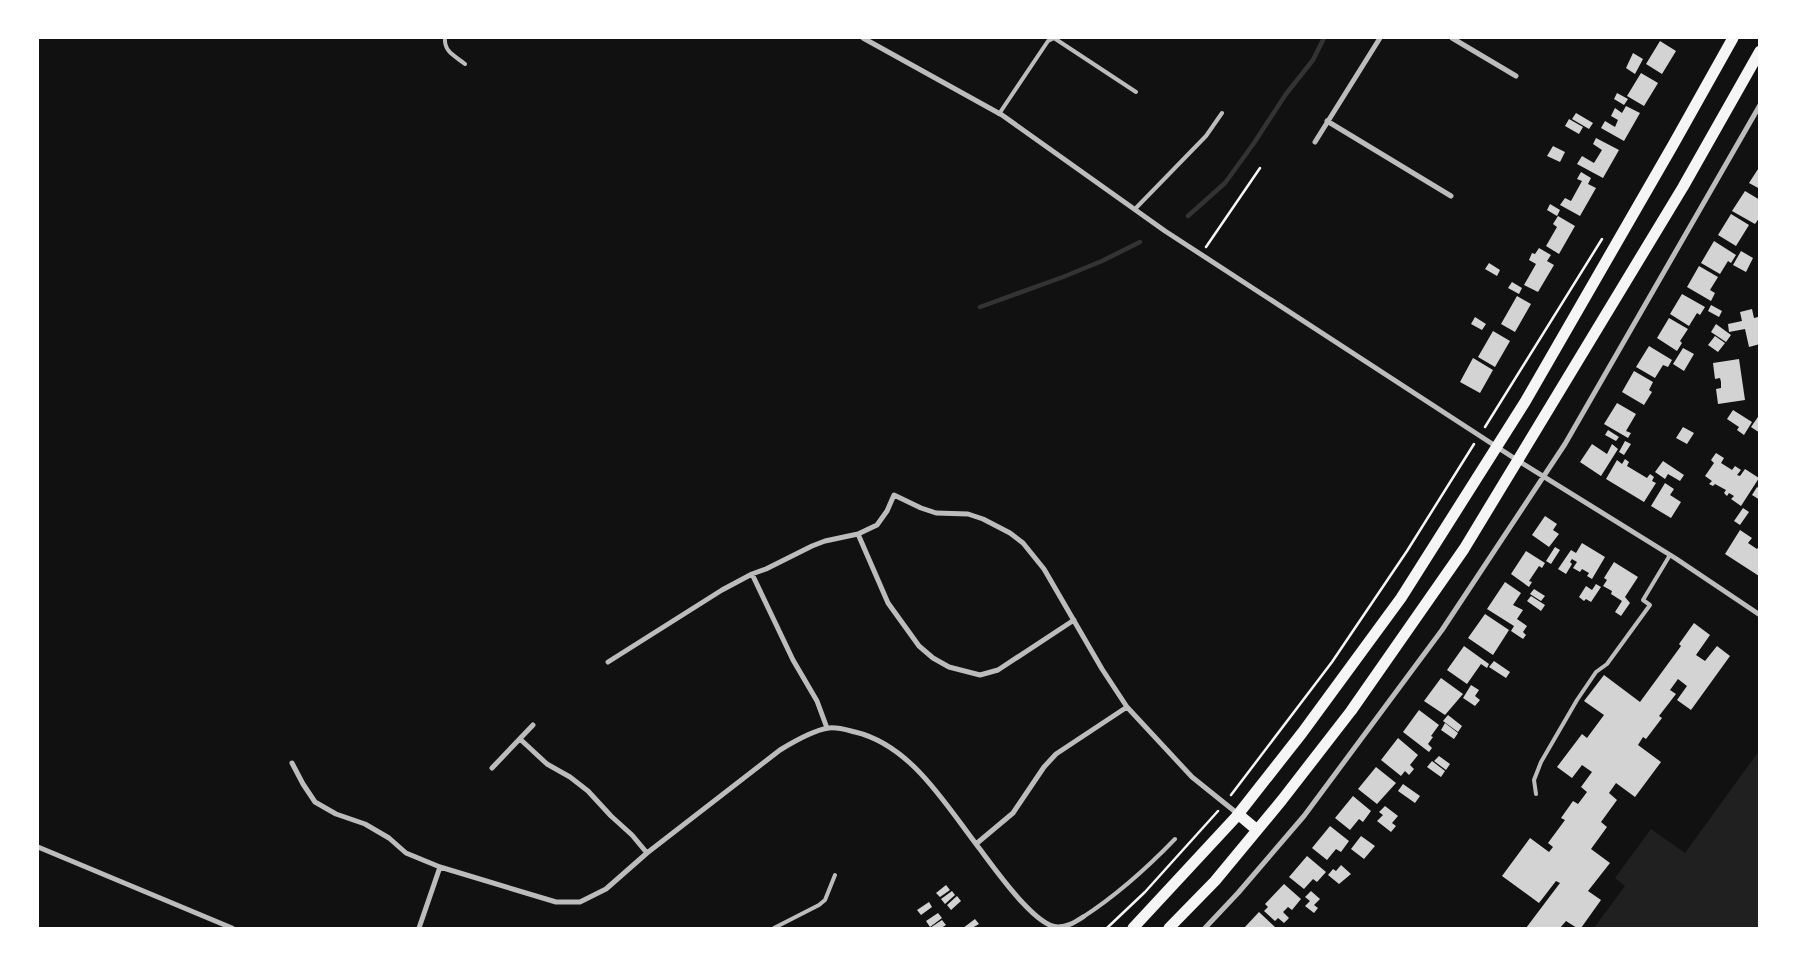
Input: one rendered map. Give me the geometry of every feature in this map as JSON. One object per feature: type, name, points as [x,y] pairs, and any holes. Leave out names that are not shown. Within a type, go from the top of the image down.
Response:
[{"type":"highway","points":[[1133,928],[1238,814],[1302,733],[1401,598],[1526,402],[1673,146],[1732,38]]},
{"type":"highway","points":[[1168,928],[1215,881],[1351,711],[1464,549],[1683,187],[1760,50]]},
{"type":"highway","points":[[1238,814],[1257,830]]},
{"type":"street","points":[[863,38],[999,114],[1201,254],[1517,460],[1670,555],[1760,615]]},
{"type":"street","points":[[1315,142],[1380,38]]},
{"type":"street","points":[[1452,38],[1516,76]]},
{"type":"street","points":[[1205,928],[1238,893],[1304,816],[1442,630],[1565,444],[1760,105]]},
{"type":"street","points":[[1327,120],[1451,196]]},
{"type":"street","points":[[608,662],[722,590],[752,574],[826,541],[858,534],[877,525],[887,511],[894,495],[936,513],[968,514],[983,519],[1010,533],[1034,556],[1106,676],[1127,706],[1192,777],[1238,814]]},
{"type":"street","points":[[858,534],[888,603],[919,646],[933,658],[949,667],[980,675],[998,670],[1074,620]]},
{"type":"street","points":[[752,574],[793,660],[817,701],[827,728]]},
{"type":"street","points":[[976,844],[1013,813],[1044,766],[1056,754],[1127,706]]},
{"type":"street","points":[[492,768],[533,725]]},
{"type":"street","points":[[292,763],[302,784],[315,802],[336,814],[365,824],[389,838],[406,853],[440,866],[556,902],[580,902],[606,889],[647,853],[780,750],[796,740],[827,728],[846,730],[861,733],[874,739],[914,765],[1025,907],[1046,924],[1057,928],[1067,926],[1083,918]]},
{"type":"street","points":[[520,739],[547,764],[570,777],[588,791],[632,835],[647,853]]},
{"type":"street","points":[[38,847],[232,928]]},
{"type":"street","points":[[419,928],[440,866]]},
{"type":"lane","points":[[445,38],[445,46],[448,52],[465,64]]},
{"type":"lane","points":[[999,114],[1048,42],[1054,38],[1136,92]]},
{"type":"lane","points":[[1135,209],[1206,136],[1222,113]]},
{"type":"lane","points":[[1536,794],[1534,780],[1541,762],[1586,685],[1596,672],[1607,664],[1650,605],[1643,600],[1670,555]]},
{"type":"lane","points":[[1083,918],[1133,880],[1175,839]]},
{"type":"lane","points":[[774,928],[819,906],[825,900],[835,875]]},
{"type":"path","points":[[1201,254],[1260,168]]},
{"type":"path","points":[[1107,928],[1145,892],[1224,803],[1332,662],[1407,551],[1603,237]]},
{"type":"shaded area","points":[[1759,751],[1759,928],[1594,928],[1625,886],[1615,878],[1651,829],[1685,853]]},
{"type":"building","points":[[1660,41],[1676,51],[1662,74],[1646,64]]},
{"type":"building","points":[[1633,53],[1643,59],[1635,74],[1626,68]]},
{"type":"building","points":[[1641,73],[1658,83],[1644,106],[1627,96]]},
{"type":"building","points":[[1617,93],[1628,99],[1624,105],[1614,99]]},
{"type":"building","points":[[1626,106],[1640,113],[1624,141],[1601,128],[1605,121],[1615,127],[1618,120],[1611,116],[1615,108],[1622,113]]},
{"type":"building","points":[[1576,113],[1593,123],[1589,129],[1572,119]]},
{"type":"building","points":[[1569,119],[1583,127],[1579,134],[1565,126]]},
{"type":"building","points":[[1596,138],[1619,150],[1603,178],[1577,164],[1582,156],[1594,163],[1602,150],[1593,144]]},
{"type":"building","points":[[1553,146],[1565,152],[1560,162],[1547,156]]},
{"type":"building","points":[[1760,166],[1760,189],[1749,183]]},
{"type":"building","points":[[1581,172],[1591,178],[1588,184],[1596,188],[1580,216],[1560,205],[1565,198],[1571,201],[1582,181],[1577,179]]},
{"type":"building","points":[[1745,191],[1760,200],[1760,217],[1755,224],[1732,211]]},
{"type":"building","points":[[1550,204],[1560,210],[1557,216],[1547,210]]},
{"type":"building","points":[[1731,214],[1749,225],[1736,246],[1718,235]]},
{"type":"building","points":[[1558,216],[1575,226],[1559,254],[1546,246],[1557,227],[1553,224]]},
{"type":"building","points":[[1714,241],[1736,255],[1731,263],[1728,261],[1720,274],[1701,263]]},
{"type":"building","points":[[1539,248],[1551,255],[1547,261],[1554,265],[1538,292],[1524,285],[1536,264],[1529,260],[1532,253],[1535,254]]},
{"type":"building","points":[[1741,251],[1753,258],[1746,272],[1733,265]]},
{"type":"building","points":[[1489,263],[1500,270],[1497,276],[1485,269]]},
{"type":"building","points":[[1699,266],[1718,277],[1710,290],[1715,293],[1711,301],[1687,287]]},
{"type":"building","points":[[1512,282],[1522,288],[1519,294],[1508,288]]},
{"type":"building","points":[[1682,294],[1705,307],[1700,315],[1697,313],[1689,326],[1670,314]]},
{"type":"building","points":[[1517,296],[1531,304],[1515,332],[1501,324]]},
{"type":"building","points":[[1711,305],[1722,311],[1719,317],[1708,311]]},
{"type":"building","points":[[1752,309],[1754,318],[1758,317],[1760,324],[1760,344],[1749,347],[1745,329],[1729,332],[1728,324],[1742,321],[1740,312]]},
{"type":"building","points":[[1475,317],[1486,324],[1482,330],[1471,324]]},
{"type":"building","points":[[1669,318],[1688,329],[1680,341],[1682,343],[1677,351],[1657,338]]},
{"type":"building","points":[[1716,324],[1731,335],[1726,342],[1711,332]]},
{"type":"building","points":[[1493,331],[1510,341],[1495,367],[1478,357]]},
{"type":"building","points":[[1715,336],[1725,343],[1718,352],[1708,345]]},
{"type":"building","points":[[1649,346],[1672,360],[1668,367],[1663,365],[1655,378],[1636,367]]},
{"type":"building","points":[[1683,348],[1694,354],[1684,371],[1673,364]]},
{"type":"building","points":[[1473,358],[1493,370],[1480,393],[1460,382]]},
{"type":"building","points":[[1739,359],[1745,400],[1718,404],[1716,389],[1721,388],[1721,382],[1720,378],[1715,379],[1713,363]]},
{"type":"building","points":[[1634,371],[1653,382],[1649,390],[1652,392],[1644,405],[1622,392]]},
{"type":"building","points":[[1617,403],[1636,414],[1626,431],[1631,433],[1628,438],[1604,424]]},
{"type":"building","points":[[1733,410],[1752,422],[1744,435],[1737,430],[1739,427],[1727,419]]},
{"type":"building","points":[[1760,414],[1760,433],[1751,427]]},
{"type":"building","points":[[1683,427],[1694,433],[1687,444],[1676,438]]},
{"type":"building","points":[[1608,430],[1619,437],[1616,441],[1605,435]]},
{"type":"building","points":[[1625,441],[1631,444],[1624,455],[1619,452]]},
{"type":"building","points":[[1592,444],[1607,454],[1612,444],[1618,449],[1601,476],[1580,462]]},
{"type":"building","points":[[1716,453],[1724,458],[1721,463],[1732,470],[1735,466],[1741,470],[1737,475],[1740,476],[1745,469],[1759,478],[1741,506],[1731,499],[1734,496],[1729,493],[1727,496],[1724,493],[1726,490],[1715,484],[1713,486],[1709,484],[1712,481],[1705,476],[1714,463],[1711,460]]},
{"type":"building","points":[[1625,459],[1629,462],[1627,466],[1647,478],[1650,474],[1654,477],[1652,481],[1656,483],[1644,502],[1606,479],[1617,460],[1622,464]]},
{"type":"building","points":[[1663,461],[1684,475],[1680,481],[1668,474],[1665,479],[1655,472]]},
{"type":"building","points":[[1665,483],[1674,489],[1670,495],[1681,502],[1671,518],[1651,506]]},
{"type":"building","points":[[1757,487],[1760,489],[1760,500],[1752,495]]},
{"type":"building","points":[[1743,508],[1749,512],[1740,525],[1734,521]]},
{"type":"building","points":[[1545,516],[1557,524],[1553,530],[1559,534],[1549,547],[1532,535]]},
{"type":"building","points":[[1740,530],[1752,538],[1748,543],[1757,549],[1760,545],[1759,576],[1725,554]]},
{"type":"building","points":[[1582,543],[1605,557],[1592,579],[1587,576],[1589,573],[1582,569],[1580,572],[1573,568],[1577,562],[1572,559],[1570,562],[1572,564],[1566,574],[1558,569],[1571,550],[1576,553]]},
{"type":"building","points":[[1555,547],[1560,550],[1551,564],[1546,561]]},
{"type":"building","points":[[1526,551],[1545,563],[1542,568],[1539,566],[1529,581],[1532,582],[1529,587],[1511,574]]},
{"type":"building","points":[[1614,562],[1638,577],[1625,597],[1630,603],[1621,616],[1615,612],[1622,601],[1611,594],[1612,591],[1603,586],[1607,580],[1604,578]]},
{"type":"building","points":[[1505,582],[1521,593],[1513,605],[1523,610],[1517,619],[1527,626],[1523,632],[1526,635],[1523,639],[1511,631],[1514,626],[1487,609]]},
{"type":"building","points":[[1596,584],[1601,587],[1591,602],[1586,599],[1584,601],[1579,597],[1586,586],[1592,590]]},
{"type":"building","points":[[1534,589],[1545,596],[1541,601],[1530,594]]},
{"type":"building","points":[[1531,596],[1545,605],[1541,611],[1527,601]]},
{"type":"building","points":[[1485,614],[1509,630],[1493,655],[1468,638]]},
{"type":"building","points":[[1694,623],[1710,635],[1696,655],[1705,661],[1717,646],[1730,656],[1691,710],[1677,700],[1687,686],[1678,679],[1670,690],[1676,694],[1659,716],[1662,718],[1646,739],[1643,737],[1638,745],[1661,762],[1635,797],[1616,783],[1609,793],[1617,800],[1601,822],[1607,827],[1591,849],[1610,863],[1588,891],[1601,900],[1581,928],[1577,928],[1566,921],[1560,928],[1526,928],[1560,883],[1556,881],[1539,903],[1502,876],[1530,838],[1549,852],[1553,847],[1548,843],[1565,820],[1561,818],[1573,801],[1578,804],[1587,792],[1581,787],[1592,772],[1582,765],[1572,778],[1557,767],[1582,734],[1587,738],[1604,715],[1584,701],[1604,675],[1640,702],[1681,646],[1679,644]]},
{"type":"building","points":[[1464,646],[1489,664],[1487,668],[1481,664],[1467,684],[1447,670]]},
{"type":"building","points":[[1494,661],[1510,672],[1506,678],[1489,667]]},
{"type":"building","points":[[1441,678],[1463,694],[1445,715],[1424,701]]},
{"type":"building","points":[[1471,685],[1479,690],[1475,696],[1480,700],[1475,706],[1463,698]]},
{"type":"building","points":[[1419,710],[1439,725],[1428,744],[1432,748],[1429,752],[1403,732]]},
{"type":"building","points":[[1448,715],[1462,726],[1458,732],[1443,721]]},
{"type":"building","points":[[1445,723],[1458,733],[1454,739],[1441,730]]},
{"type":"building","points":[[1398,738],[1418,755],[1410,765],[1414,769],[1409,775],[1405,771],[1401,776],[1381,760]]},
{"type":"building","points":[[1439,756],[1450,764],[1446,770],[1434,761]]},
{"type":"building","points":[[1432,761],[1445,771],[1441,777],[1427,767]]},
{"type":"building","points":[[1376,767],[1396,783],[1377,804],[1358,789]]},
{"type":"building","points":[[1403,784],[1420,796],[1415,803],[1398,791]]},
{"type":"building","points":[[1353,796],[1371,811],[1363,822],[1359,819],[1350,830],[1335,818]]},
{"type":"building","points":[[1385,806],[1398,816],[1392,823],[1396,826],[1391,832],[1377,821],[1383,815],[1379,812]]},
{"type":"building","points":[[1330,826],[1349,841],[1341,852],[1336,849],[1327,860],[1312,848]]},
{"type":"building","points":[[1361,836],[1375,846],[1364,859],[1351,849]]},
{"type":"building","points":[[1307,856],[1326,872],[1317,882],[1313,879],[1304,889],[1289,877]]},
{"type":"building","points":[[1341,865],[1351,874],[1339,884],[1328,875],[1333,869],[1336,871]]},
{"type":"building","points":[[1284,884],[1301,899],[1292,910],[1288,907],[1283,912],[1289,918],[1284,923],[1278,918],[1275,921],[1264,911],[1268,907],[1265,904]]},
{"type":"building","points":[[946,885],[950,890],[940,897],[936,893]]},
{"type":"building","points":[[952,891],[955,895],[945,904],[941,899]]},
{"type":"building","points":[[1311,891],[1320,899],[1314,905],[1318,908],[1314,913],[1305,906],[1310,901],[1305,897]]},
{"type":"building","points":[[957,896],[961,901],[951,910],[947,905]]},
{"type":"building","points":[[929,902],[932,907],[921,915],[917,910]]},
{"type":"building","points":[[1259,912],[1276,928],[1244,928]]},
{"type":"building","points":[[938,913],[942,918],[930,927],[926,921]]},
{"type":"building","points":[[975,919],[979,924],[972,928],[963,928]]},
{"type":"building","points":[[942,920],[946,925],[941,928],[930,928]]},
{"type":"waterway","points":[[1188,216],[1225,183],[1286,94],[1313,60],[1324,38]]},
{"type":"waterway","points":[[980,307],[1063,277],[1102,261],[1140,242]]}]
